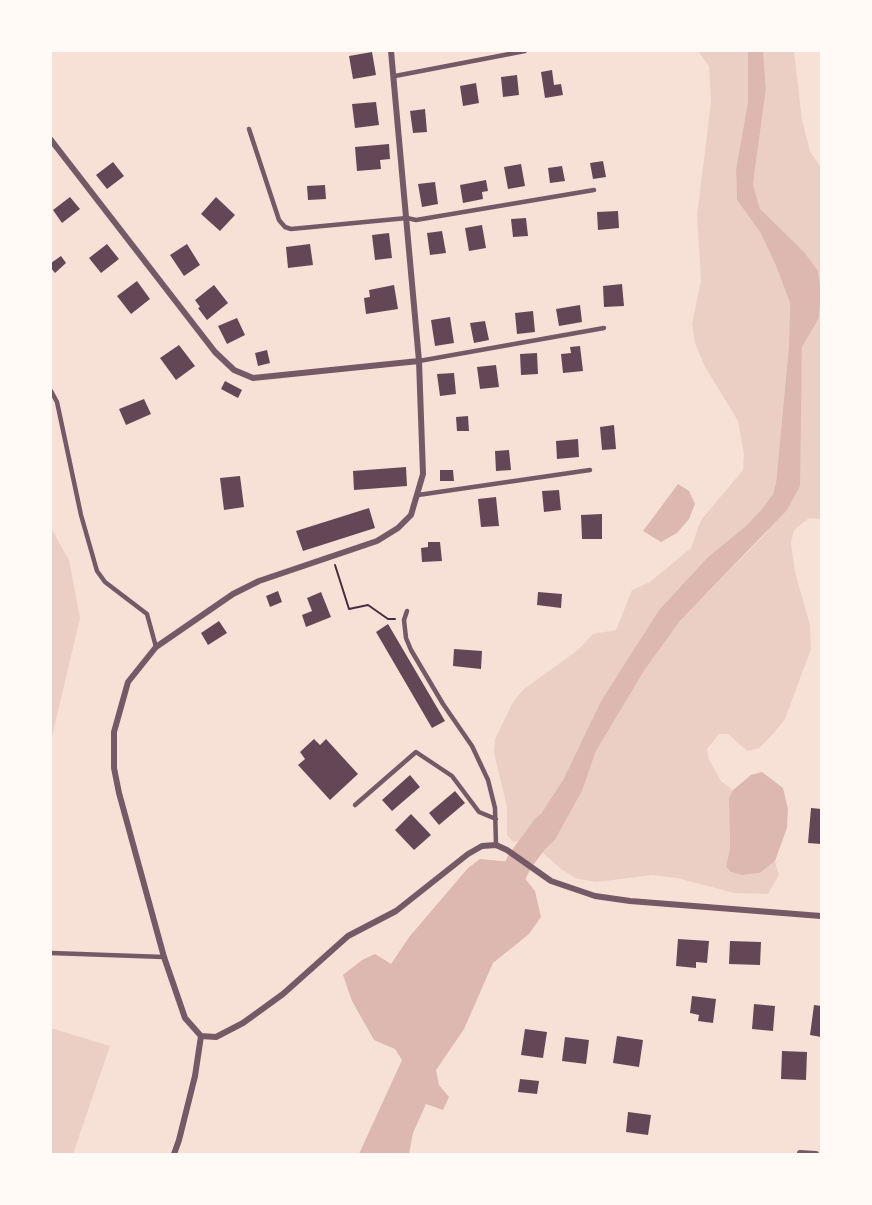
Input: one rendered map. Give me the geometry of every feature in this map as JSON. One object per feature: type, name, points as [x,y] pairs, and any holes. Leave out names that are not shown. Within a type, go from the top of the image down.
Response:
[{"type":"street","points":[[174,1154],[195,1076],[201,1036],[186,1017],[164,957],[119,793],[114,768],[114,732],[128,682],[156,647],[233,594],[259,581],[377,541],[398,528],[411,515],[423,474],[419,361],[391,51]]},
{"type":"street","points":[[51,140],[215,352],[234,370],[253,378],[419,361]]},
{"type":"street","points":[[201,1036],[216,1037],[243,1023],[283,994],[348,936],[396,911],[468,854],[482,846],[496,845],[507,850],[551,881],[595,896],[630,901],[821,916]]},
{"type":"street","points":[[800,1153],[816,1154]]},
{"type":"lane","points":[[394,76],[525,51]]},
{"type":"lane","points":[[249,129],[279,220],[285,227],[291,229],[416,219],[594,190]]},
{"type":"lane","points":[[419,361],[604,328]]},
{"type":"lane","points":[[51,391],[57,402],[81,515],[97,571],[105,582],[147,614],[156,647]]},
{"type":"lane","points":[[418,495],[590,470]]},
{"type":"lane","points":[[407,611],[404,620],[406,638],[411,650],[443,704],[472,746],[488,780],[495,808],[496,845]]},
{"type":"lane","points":[[355,805],[416,752],[452,776],[479,812],[496,819]]},
{"type":"lane","points":[[51,953],[164,957]]},
{"type":"path","points":[[333,556],[349,609],[368,605],[388,619],[404,620]]},
{"type":"shaded area","points":[[698,51],[748,51],[748,102],[736,169],[737,200],[760,232],[790,303],[789,345],[776,483],[773,494],[762,509],[746,526],[708,557],[659,610],[601,701],[563,780],[524,840],[513,842],[507,835],[507,807],[494,753],[495,739],[513,702],[524,689],[578,650],[593,634],[616,630],[632,590],[650,582],[691,548],[701,520],[743,470],[744,454],[738,421],[704,365],[695,343],[692,324],[701,280],[697,215],[711,102],[709,66]]},
{"type":"shaded area","points":[[748,51],[763,51],[766,89],[753,184],[760,209],[804,252],[818,271],[821,292],[819,318],[802,347],[800,486],[787,510],[679,622],[644,671],[596,751],[582,791],[555,840],[542,852],[533,856],[527,853],[523,844],[524,840],[563,780],[601,701],[659,610],[708,557],[746,526],[762,509],[773,494],[776,483],[789,345],[790,303],[760,232],[737,200],[736,169],[748,102]]},
{"type":"shaded area","points":[[763,51],[794,51],[802,120],[810,151],[821,168],[821,292],[818,271],[760,209],[753,184],[766,89]]},
{"type":"shaded area","points":[[821,303],[821,519],[809,518],[794,530],[791,543],[795,572],[810,625],[811,649],[785,719],[759,748],[747,751],[728,734],[719,734],[707,749],[709,760],[721,781],[733,790],[729,798],[730,848],[726,867],[731,872],[742,875],[760,873],[775,861],[779,875],[768,894],[734,893],[677,878],[652,875],[597,882],[577,879],[561,869],[542,852],[555,840],[582,791],[596,751],[644,671],[679,622],[767,532],[799,440],[802,347],[819,318]]},
{"type":"shaded area","points":[[678,484],[689,491],[695,504],[689,519],[677,533],[661,542],[643,531]]},
{"type":"shaded area","points":[[51,528],[69,560],[80,618],[51,741]]},
{"type":"shaded area","points":[[762,772],[783,788],[788,809],[787,828],[775,861],[760,873],[742,875],[731,872],[726,867],[730,848],[729,798],[733,790],[751,775]]},
{"type":"shaded area","points":[[480,859],[512,862],[535,891],[541,917],[529,934],[493,963],[464,1029],[436,1070],[439,1085],[449,1097],[443,1110],[426,1104],[413,1133],[409,1154],[359,1154],[402,1060],[395,1049],[374,1040],[352,1001],[343,975],[362,960],[375,954],[391,964],[410,936],[468,868]]},
{"type":"shaded area","points":[[51,1028],[110,1046],[73,1154],[51,1154]]},
{"type":"building","points":[[372,52],[376,75],[353,79],[349,56]]},
{"type":"building","points":[[552,70],[554,85],[561,84],[563,95],[545,98],[541,72]]},
{"type":"building","points":[[517,75],[519,95],[503,97],[501,77]]},
{"type":"building","points":[[476,83],[479,103],[463,106],[460,86]]},
{"type":"building","points":[[376,102],[379,125],[355,128],[352,104]]},
{"type":"building","points":[[425,109],[427,132],[413,133],[410,111]]},
{"type":"building","points":[[389,144],[390,159],[380,160],[381,169],[357,171],[355,147]]},
{"type":"building","points":[[603,161],[606,177],[593,179],[590,163]]},
{"type":"building","points":[[113,162],[124,176],[107,189],[96,175]]},
{"type":"building","points":[[521,164],[525,186],[508,189],[504,167]]},
{"type":"building","points":[[562,166],[565,181],[550,183],[548,168]]},
{"type":"building","points":[[486,180],[488,191],[482,192],[483,199],[463,203],[460,185]]},
{"type":"building","points":[[435,182],[438,204],[422,207],[418,184]]},
{"type":"building","points":[[325,185],[326,199],[308,200],[307,186]]},
{"type":"building","points":[[70,197],[80,209],[62,223],[53,210]]},
{"type":"building","points":[[216,197],[235,215],[220,231],[201,214]]},
{"type":"building","points":[[618,211],[619,228],[598,230],[597,212]]},
{"type":"building","points":[[526,218],[528,236],[513,237],[511,219]]},
{"type":"building","points":[[482,225],[486,248],[469,251],[465,228]]},
{"type":"building","points":[[442,231],[446,253],[430,255],[427,233]]},
{"type":"building","points":[[389,233],[392,258],[375,260],[372,235]]},
{"type":"building","points":[[107,244],[119,259],[101,273],[89,258]]},
{"type":"building","points":[[187,244],[200,265],[184,276],[170,255]]},
{"type":"building","points":[[310,244],[313,265],[288,268],[286,247]]},
{"type":"building","points":[[61,256],[66,263],[55,273],[51,268],[51,263]]},
{"type":"building","points":[[137,281],[150,299],[131,314],[117,296]]},
{"type":"building","points":[[622,284],[624,306],[604,307],[603,286]]},
{"type":"building","points":[[214,285],[228,303],[207,320],[195,300]]},
{"type":"building","points":[[394,285],[398,309],[366,314],[364,298],[370,297],[369,290]]},
{"type":"building","points":[[580,305],[582,322],[559,326],[556,309]]},
{"type":"building","points":[[533,311],[535,332],[517,334],[515,313]]},
{"type":"building","points":[[450,317],[454,343],[435,346],[431,320]]},
{"type":"building","points":[[237,318],[245,335],[227,344],[218,326]]},
{"type":"building","points":[[485,321],[489,340],[474,343],[470,323]]},
{"type":"building","points":[[179,345],[195,366],[176,380],[160,358]]},
{"type":"building","points":[[580,346],[583,371],[563,373],[561,354],[571,353],[570,347]]},
{"type":"building","points":[[267,350],[270,363],[258,366],[255,353]]},
{"type":"building","points":[[537,353],[538,374],[521,375],[520,354]]},
{"type":"building","points":[[496,365],[499,387],[480,389],[477,367]]},
{"type":"building","points":[[454,373],[456,394],[440,396],[437,374]]},
{"type":"building","points":[[225,381],[242,390],[238,398],[221,389]]},
{"type":"building","points":[[144,399],[151,414],[126,425],[119,409]]},
{"type":"building","points":[[468,416],[469,431],[457,431],[456,417]]},
{"type":"building","points":[[614,425],[616,449],[602,450],[600,427]]},
{"type":"building","points":[[578,439],[579,457],[557,459],[556,441]]},
{"type":"building","points":[[509,450],[511,470],[496,471],[495,451]]},
{"type":"building","points":[[406,467],[407,486],[354,490],[353,471]]},
{"type":"building","points":[[440,470],[453,470],[454,481],[440,481]]},
{"type":"building","points":[[240,476],[244,507],[224,510],[220,478]]},
{"type":"building","points":[[559,490],[561,510],[544,512],[542,491]]},
{"type":"building","points":[[496,497],[499,526],[481,527],[478,499]]},
{"type":"building","points":[[369,508],[375,528],[303,551],[296,531]]},
{"type":"building","points":[[602,514],[602,539],[582,539],[581,515]]},
{"type":"building","points":[[428,542],[440,542],[442,561],[422,562],[421,548],[428,547]]},
{"type":"building","points":[[278,591],[282,602],[270,607],[266,596]]},
{"type":"building","points":[[321,592],[331,617],[306,627],[302,615],[312,611],[307,598]]},
{"type":"building","points":[[538,592],[562,594],[561,608],[537,605]]},
{"type":"building","points":[[219,621],[227,633],[208,645],[201,633]]},
{"type":"building","points":[[388,624],[445,721],[432,728],[376,632]]},
{"type":"building","points":[[454,649],[482,651],[481,669],[453,666]]},
{"type":"building","points":[[314,739],[320,745],[326,739],[358,774],[330,800],[298,765],[305,759],[300,752]]},
{"type":"building","points":[[410,775],[420,787],[392,811],[382,800]]},
{"type":"building","points":[[455,791],[465,803],[439,825],[429,813]]},
{"type":"building","points":[[811,808],[821,809],[821,844],[808,843]]},
{"type":"building","points":[[411,814],[431,835],[414,850],[395,830]]},
{"type":"building","points":[[678,939],[709,941],[707,963],[696,962],[696,968],[676,966]]},
{"type":"building","points":[[730,941],[761,942],[760,965],[729,964]]},
{"type":"building","points":[[692,996],[716,999],[713,1023],[698,1021],[699,1015],[690,1013]]},
{"type":"building","points":[[754,1004],[775,1006],[773,1031],[752,1029]]},
{"type":"building","points":[[814,1005],[821,1006],[821,1037],[810,1035]]},
{"type":"building","points":[[525,1029],[547,1032],[543,1058],[521,1055]]},
{"type":"building","points":[[617,1036],[643,1040],[639,1067],[613,1063]]},
{"type":"building","points":[[565,1037],[589,1040],[586,1064],[562,1061]]},
{"type":"building","points":[[782,1051],[807,1052],[806,1080],[781,1079]]},
{"type":"building","points":[[520,1079],[539,1081],[537,1094],[518,1092]]},
{"type":"building","points":[[628,1112],[651,1115],[648,1135],[626,1132]]},
{"type":"waterway","points":[[501,899],[520,861],[546,826]]}]
